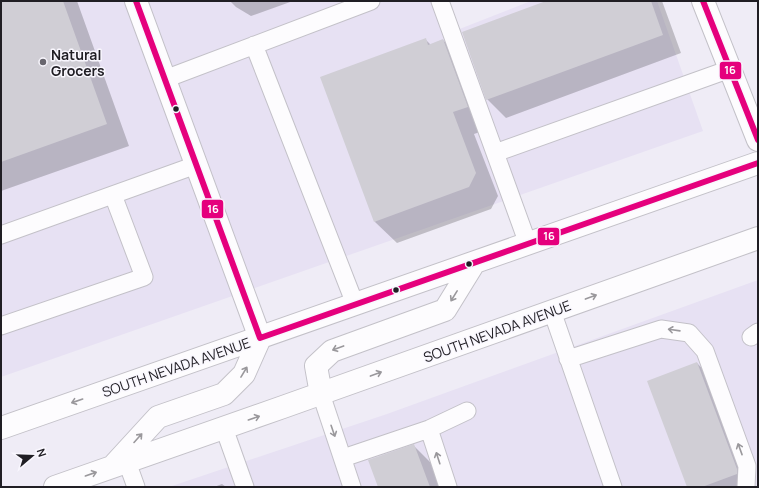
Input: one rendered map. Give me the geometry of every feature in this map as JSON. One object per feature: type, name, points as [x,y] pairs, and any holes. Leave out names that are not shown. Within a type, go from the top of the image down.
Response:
[{"type":"main road","points":[[120,464],[158,417],[224,394],[244,374],[260,338],[136,1]]},
{"type":"main road","points":[[703,1],[758,140]]},
{"type":"main road","name":"SOUTH NEVADA AVENUE","points":[[1,428],[758,163]]},
{"type":"main road","name":"SOUTH NEVADA AVENUE","points":[[54,487],[321,394],[758,238]]},
{"type":"main road","points":[[321,394],[316,366],[332,351],[445,310],[474,263]]},
{"type":"lane","points":[[165,79],[371,1]]},
{"type":"lane","points":[[440,1],[528,244]]},
{"type":"lane","points":[[254,45],[355,304]]},
{"type":"lane","points":[[495,153],[730,69]]},
{"type":"lane","points":[[1,235],[196,165]]},
{"type":"lane","points":[[1,326],[144,277],[113,194]]},
{"type":"lane","points":[[552,311],[612,487]]},
{"type":"lane","points":[[568,359],[661,329],[689,333],[705,351],[746,466],[746,487]]},
{"type":"lane","points":[[321,394],[352,487]]},
{"type":"lane","points":[[343,458],[429,429],[467,410]]},
{"type":"lane","points":[[224,428],[245,487]]},
{"type":"lane","points":[[429,429],[448,487]]},
{"type":"lane","points":[[120,464],[136,487]]},
{"type":"shaded area","points":[[1,1],[447,1],[457,30],[531,1],[657,1],[703,131],[1,377]]},
{"type":"shaded area","points":[[758,280],[758,487],[169,487],[387,414]]},
{"type":"building","name":"Natural Grocers","points":[[1,1],[63,1],[107,124],[1,162]]},
{"type":"building","points":[[546,1],[651,1],[663,35],[486,100],[462,32]]},
{"type":"building","points":[[426,38],[428,45],[443,39],[468,107],[453,112],[476,173],[469,187],[374,222],[320,77]]},
{"type":"building","points":[[697,362],[737,469],[737,474],[702,487],[687,487],[647,381]]},
{"type":"building","points":[[414,444],[430,487],[378,487],[368,460]]},
{"type":"transit line","name":"16","points":[[136,1],[260,338],[758,163]]},
{"type":"transit line","name":"16","points":[[703,1],[758,140]]},
{"type":"place","name":"Natural Grocers","points":[[43,62]]}]
